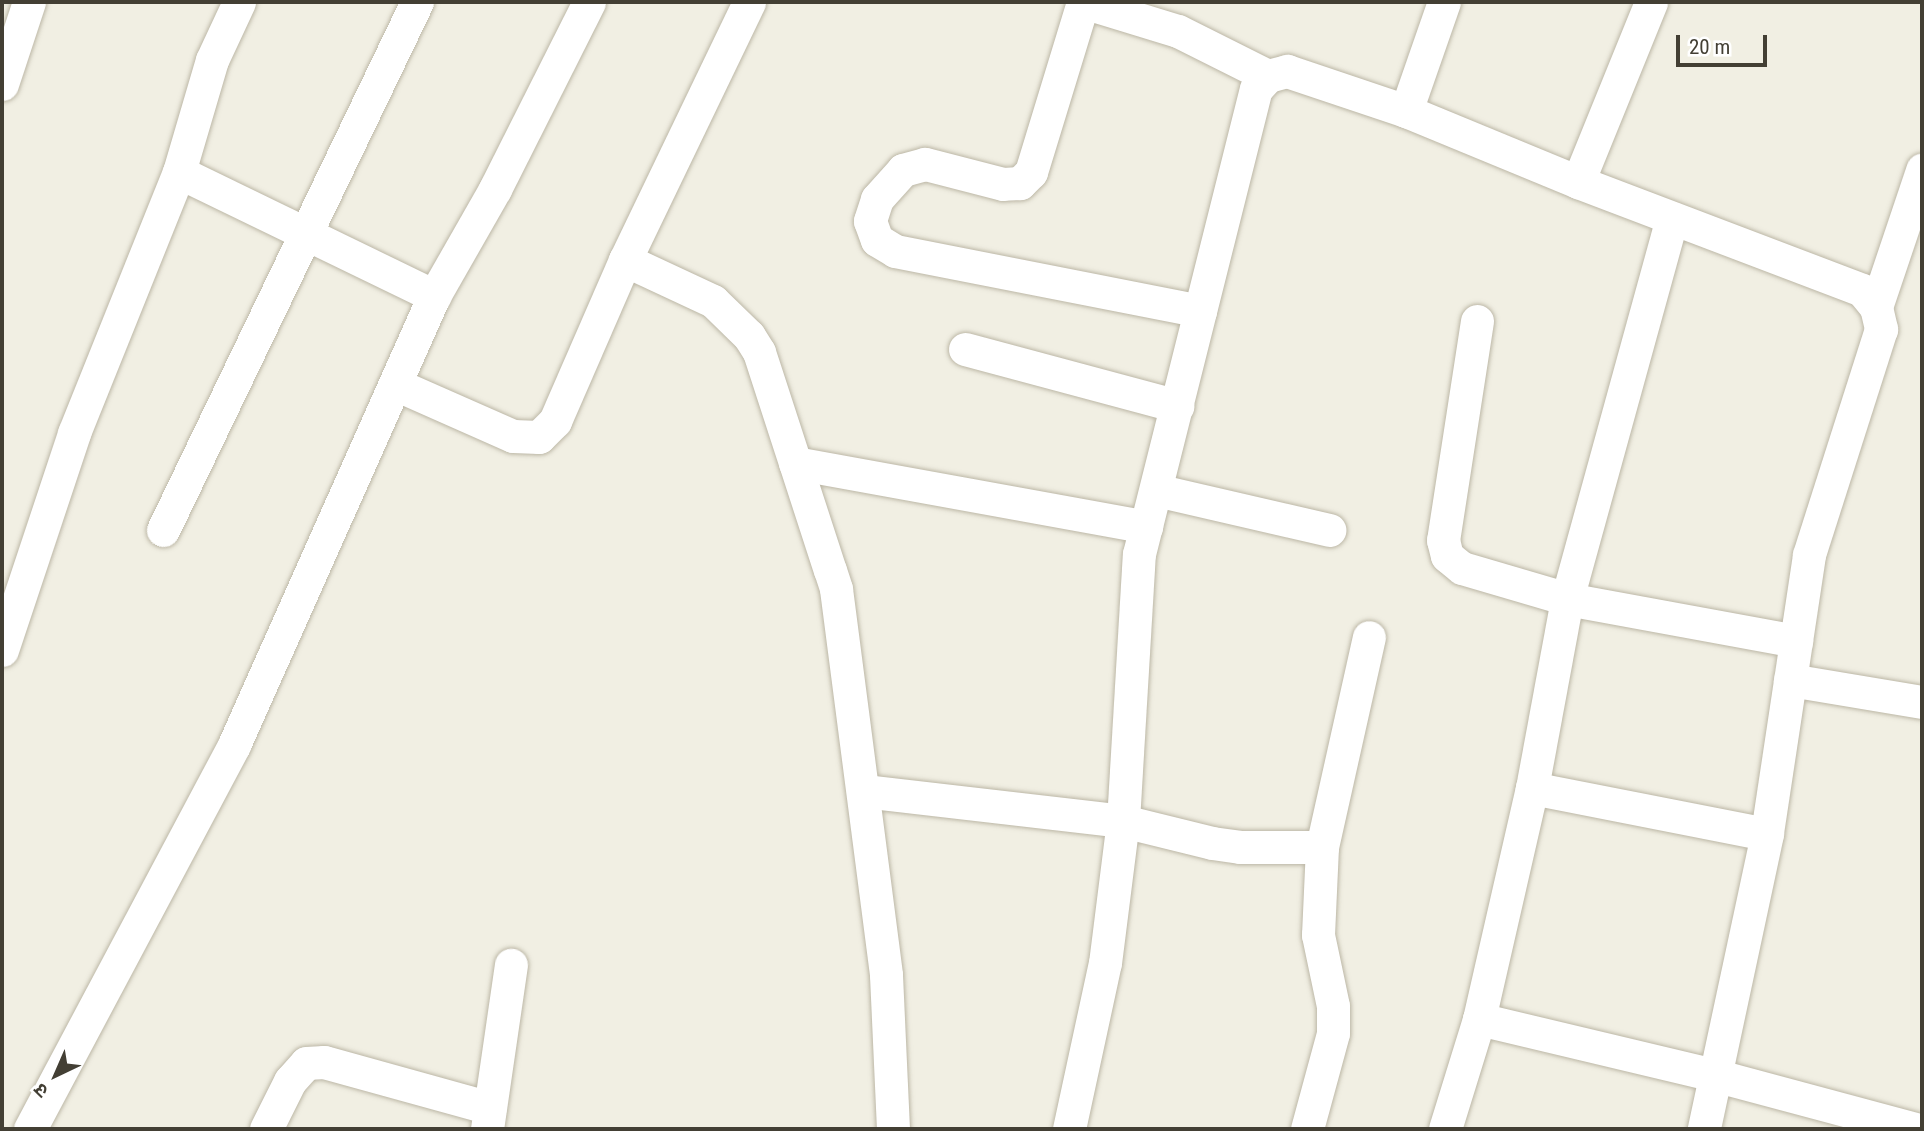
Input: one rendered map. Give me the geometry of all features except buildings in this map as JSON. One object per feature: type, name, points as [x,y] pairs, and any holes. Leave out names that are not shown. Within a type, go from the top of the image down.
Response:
[{"type":"street","points":[[2,84],[29,2]]},
{"type":"street","points":[[2,650],[74,433],[179,172],[212,60],[239,2]]},
{"type":"street","points":[[163,530],[417,2]]},
{"type":"street","points":[[30,1129],[234,745],[434,296],[495,189],[589,2]]},
{"type":"street","points":[[396,384],[513,436],[539,437],[555,421],[625,260],[749,2]]},
{"type":"street","points":[[1200,311],[895,251],[877,240],[870,220],[877,200],[903,170],[925,164],[1003,184],[1020,183],[1031,172],[1083,2],[1178,31],[1268,76]]},
{"type":"street","points":[[1406,111],[1444,2]]},
{"type":"street","points":[[1578,182],[1651,2]]},
{"type":"street","points":[[1069,1129],[1105,963],[1123,821],[1139,554],[1256,89],[1268,76],[1287,71],[1406,111],[1578,182],[1863,290],[1876,307],[1881,329],[1809,555],[1768,834],[1718,1076],[1704,1129]]},
{"type":"street","points":[[1876,307],[1922,170]]},
{"type":"street","points":[[179,172],[434,296]]},
{"type":"street","points":[[1445,1129],[1479,1019],[1532,788],[1567,598],[1672,218]]},
{"type":"street","points":[[625,260],[713,301],[749,336],[759,352],[836,589],[886,975],[893,1129]]},
{"type":"street","points":[[1477,321],[1443,540],[1447,556],[1462,568],[1567,598],[1796,641]]},
{"type":"street","points":[[965,349],[1177,406]]},
{"type":"street","points":[[795,463],[1146,527]]},
{"type":"street","points":[[1156,490],[1329,530]]},
{"type":"street","points":[[1307,1129],[1333,1033],[1333,1006],[1318,935],[1322,847],[1369,637]]},
{"type":"street","points":[[1790,680],[1922,702]]},
{"type":"street","points":[[1532,788],[1768,834]]},
{"type":"street","points":[[863,791],[1123,821],[1212,843],[1240,847],[1322,847]]},
{"type":"street","points":[[266,1129],[290,1081],[306,1063],[324,1062],[488,1119],[511,965]]},
{"type":"street","points":[[1479,1019],[1718,1076],[1916,1129]]}]
